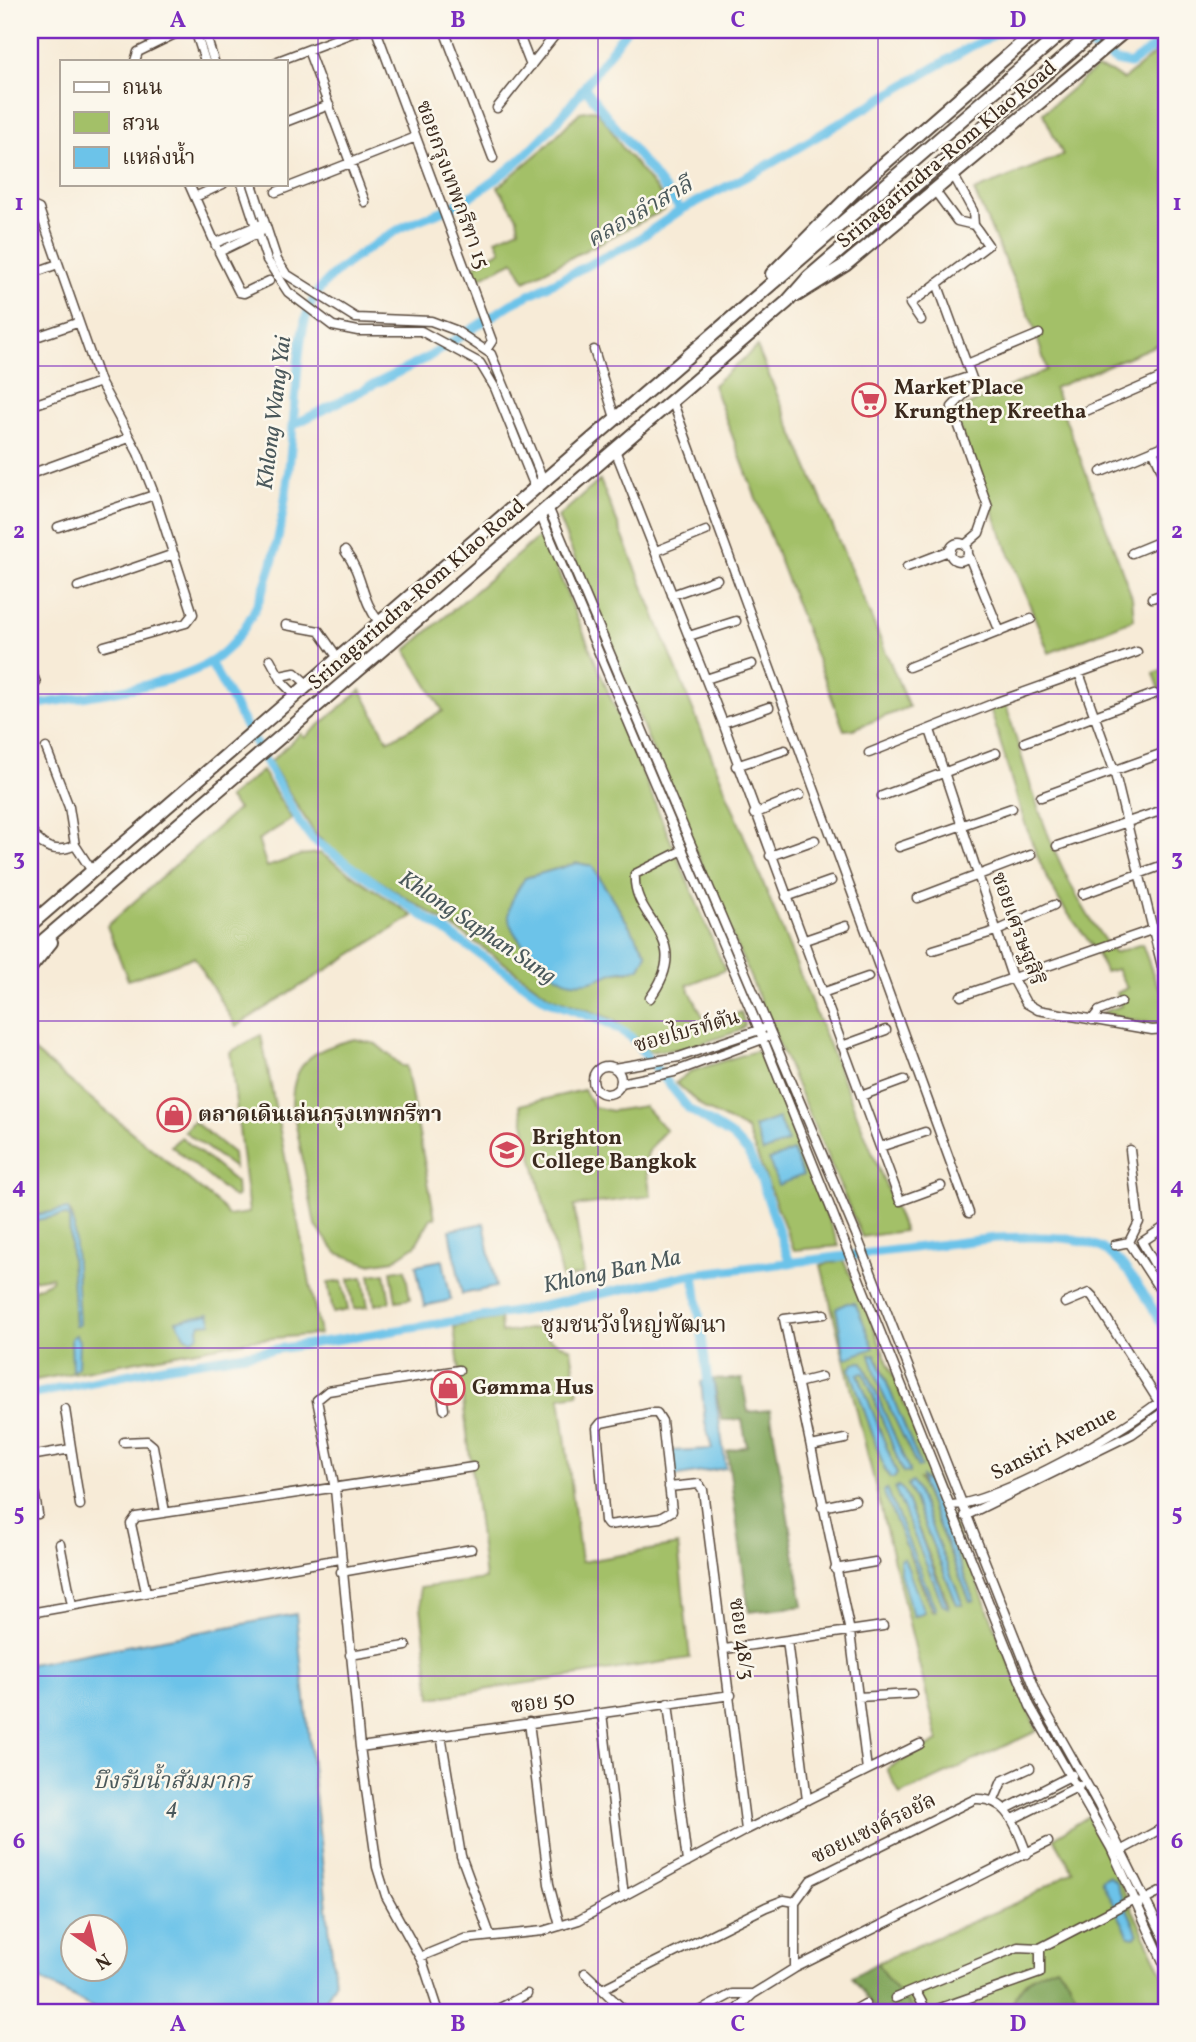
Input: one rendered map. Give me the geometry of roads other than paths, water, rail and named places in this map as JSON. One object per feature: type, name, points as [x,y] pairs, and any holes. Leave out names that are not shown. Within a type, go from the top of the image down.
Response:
[{"type":"main road","name":"Srinagarindra-Rom Klao Road","points":[[736,313],[802,241],[852,193],[1037,30]]},
{"type":"main road","name":"Srinagarindra-Rom Klao Road","points":[[30,925],[1065,30]]},
{"type":"main road","name":"Srinagarindra-Rom Klao Road","points":[[787,302],[809,277],[1096,30]]},
{"type":"main road","name":"Srinagarindra-Rom Klao Road","points":[[30,952],[787,302],[845,265],[1126,30]]},
{"type":"main road","name":"Srinagarindra-Rom Klao Road","points":[[30,915],[54,903]]},
{"type":"main road","name":"Srinagarindra-Rom Klao Road","points":[[30,968],[72,918]]},
{"type":"street","points":[[135,60],[138,52],[183,30]]},
{"type":"street","points":[[195,30],[205,60]]},
{"type":"street","points":[[204,30],[214,60]]},
{"type":"street","points":[[281,60],[360,30]]},
{"type":"street","name":"ซอยกรุงเทพกรีฑา 15","points":[[376,30],[492,341],[486,350]]},
{"type":"street","points":[[444,30],[494,158]]},
{"type":"street","points":[[517,30],[531,66]]},
{"type":"street","points":[[497,108],[559,30]]},
{"type":"street","points":[[308,50],[365,202]]},
{"type":"street","points":[[287,121],[329,105]]},
{"type":"street","points":[[276,192],[416,137]]},
{"type":"street","points":[[921,320],[911,303],[988,245],[974,225],[973,211],[954,176]]},
{"type":"street","points":[[190,186],[239,292],[244,293],[269,281]]},
{"type":"street","points":[[195,197],[219,186]]},
{"type":"street","points":[[244,186],[275,275],[290,294],[333,326],[358,331],[421,331],[441,340],[486,370],[537,486],[541,475],[504,384],[486,350],[454,330],[424,320],[356,318],[295,280],[282,269],[253,186]]},
{"type":"street","points":[[935,191],[957,221],[974,225]]},
{"type":"street","points":[[30,205],[39,209],[100,382],[154,495],[193,611],[191,620],[104,646]]},
{"type":"street","points":[[217,247],[266,226]]},
{"type":"street","points":[[30,274],[58,264]]},
{"type":"street","points":[[937,283],[974,384],[953,407],[988,507],[979,533],[967,550],[965,559],[957,561],[951,550]]},
{"type":"street","points":[[30,339],[77,323]]},
{"type":"street","points":[[967,364],[1039,334]]},
{"type":"street","points":[[594,349],[615,410],[615,418]]},
{"type":"street","points":[[939,387],[971,376]]},
{"type":"street","points":[[1079,414],[1166,376]]},
{"type":"street","points":[[30,406],[100,382]]},
{"type":"street","points":[[672,400],[969,1213]]},
{"type":"street","points":[[33,473],[129,438]]},
{"type":"street","points":[[1101,472],[1166,445]]},
{"type":"street","points":[[615,450],[723,723],[736,766],[900,1201],[941,1185]]},
{"type":"street","points":[[1153,450],[1166,480]]},
{"type":"street","points":[[58,527],[154,495]]},
{"type":"street","points":[[544,511],[683,850],[856,1234],[1040,1700],[1122,1850],[1166,1942]]},
{"type":"street","points":[[544,511],[763,1028]]},
{"type":"street","points":[[656,551],[706,531]]},
{"type":"street","points":[[1132,553],[1166,539]]},
{"type":"street","points":[[907,567],[951,550],[957,544],[967,550],[1000,632]]},
{"type":"street","points":[[345,551],[358,569],[366,601],[379,622]]},
{"type":"street","points":[[78,587],[174,554]]},
{"type":"street","points":[[672,595],[717,579]]},
{"type":"street","points":[[1152,598],[1166,593]]},
{"type":"street","points":[[909,667],[1031,619]]},
{"type":"street","points":[[689,636],[736,621]]},
{"type":"street","points":[[286,625],[319,631],[338,658]]},
{"type":"street","points":[[869,753],[1137,652]]},
{"type":"street","points":[[270,659],[295,695]]},
{"type":"street","points":[[706,679],[752,664]]},
{"type":"street","points":[[30,667],[36,683]]},
{"type":"street","points":[[280,676],[295,673],[307,684]]},
{"type":"street","points":[[1079,673],[1115,770],[1166,983]]},
{"type":"street","points":[[1026,742],[1154,694]]},
{"type":"street","points":[[723,723],[769,707]]},
{"type":"street","name":"ซอยเศรษฐสิริ","points":[[930,730],[961,827],[999,930],[1012,977],[1026,1003],[1038,1010],[1152,1030],[1166,1029]]},
{"type":"street","points":[[46,748],[69,807],[75,845],[92,871]]},
{"type":"street","points":[[736,766],[785,750]]},
{"type":"street","points":[[1041,797],[1166,752]]},
{"type":"street","points":[[883,796],[996,753]]},
{"type":"street","points":[[754,814],[800,795]]},
{"type":"street","points":[[899,847],[1012,808]]},
{"type":"street","points":[[1057,846],[1166,809]]},
{"type":"street","points":[[30,827],[34,838],[53,850],[65,851],[75,845]]},
{"type":"street","points":[[770,856],[816,840]]},
{"type":"street","points":[[650,998],[665,972],[666,952],[661,935],[636,891],[635,874],[683,850]]},
{"type":"street","points":[[918,898],[1031,855]]},
{"type":"street","points":[[1083,894],[1166,864]]},
{"type":"street","points":[[786,897],[831,881]]},
{"type":"street","points":[[933,950],[999,930],[1054,905]]},
{"type":"street","points":[[961,996],[1166,925]]},
{"type":"street","points":[[802,942],[846,926]]},
{"type":"street","points":[[822,993],[869,976]]},
{"type":"street","points":[[1093,1020],[1099,1011],[1121,1002]]},
{"type":"street","name":"ซอยไบรท์ตัน","points":[[614,1068],[621,1075],[621,1083],[615,1092],[607,1095],[598,1092],[593,1084],[596,1071],[604,1066],[614,1068],[679,1057],[763,1028]]},
{"type":"street","points":[[842,1046],[886,1030]]},
{"type":"street","points":[[767,1037],[842,1240],[1030,1706],[1100,1829],[1166,1968]]},
{"type":"street","name":"ซอยไบรท์ตัน","points":[[621,1083],[646,1080],[767,1037]]},
{"type":"street","points":[[860,1096],[904,1080]]},
{"type":"street","points":[[880,1147],[925,1132]]},
{"type":"street","points":[[1129,1242],[1139,1222],[1130,1150]]},
{"type":"street","points":[[1166,1226],[1142,1242],[1166,1284]]},
{"type":"street","points":[[1115,1245],[1129,1242]]},
{"type":"street","points":[[1129,1242],[1166,1299]]},
{"type":"street","points":[[1065,1303],[1089,1293],[1163,1399]]},
{"type":"street","points":[[824,1314],[784,1320],[850,1632],[867,1770]]},
{"type":"street","points":[[439,2012],[420,1957],[380,1880],[360,1748],[335,1489],[317,1407],[319,1396],[328,1391],[460,1370]]},
{"type":"street","points":[[439,1373],[444,1409]]},
{"type":"street","points":[[797,1383],[821,1377]]},
{"type":"street","name":"Sansiri Avenue","points":[[954,1518],[967,1516],[1097,1447],[1163,1399]]},
{"type":"street","points":[[65,1409],[80,1505]]},
{"type":"street","name":"Sansiri Avenue","points":[[950,1505],[979,1502],[1097,1447],[1132,1434],[1166,1410]]},
{"type":"street","points":[[650,1413],[659,1415],[669,1487],[672,1511],[665,1517],[608,1525],[605,1521],[598,1425],[650,1413]]},
{"type":"street","points":[[811,1446],[845,1439]]},
{"type":"street","points":[[124,1442],[147,1441],[153,1446],[165,1512]]},
{"type":"street","points":[[30,1456],[71,1449]]},
{"type":"street","points":[[30,1467],[38,1514]]},
{"type":"street","points":[[146,1592],[131,1520],[136,1517],[473,1467]]},
{"type":"street","name":"ซอย 48/3","points":[[669,1487],[699,1484],[703,1490],[746,1830]]},
{"type":"street","points":[[822,1507],[855,1500]]},
{"type":"street","points":[[60,1544],[72,1605]]},
{"type":"street","points":[[341,1572],[471,1549]]},
{"type":"street","points":[[30,1613],[340,1559]]},
{"type":"street","points":[[835,1569],[875,1562]]},
{"type":"street","points":[[989,1604],[999,1601]]},
{"type":"street","points":[[725,1649],[883,1626]]},
{"type":"street","points":[[787,1640],[807,1800]]},
{"type":"street","points":[[350,1655],[406,1646]]},
{"type":"street","points":[[858,1697],[912,1694]]},
{"type":"street","name":"ซอย 50","points":[[360,1748],[731,1695]]},
{"type":"street","points":[[668,1703],[687,1862]]},
{"type":"street","points":[[603,1713],[624,1896]]},
{"type":"street","points":[[529,1722],[550,1884],[560,1926]]},
{"type":"street","points":[[440,1735],[461,1856],[490,1935]]},
{"type":"street","points":[[420,1957],[453,1942],[560,1926],[624,1896],[746,1830],[920,1744]]},
{"type":"street","points":[[1027,1854],[1013,1819],[1006,1809],[994,1800],[1002,1781],[1030,1768]]},
{"type":"street","points":[[1006,1809],[1079,1772]]},
{"type":"street","points":[[1013,1819],[1085,1782]]},
{"type":"street","name":"ซอยแซงค์รอยัล","points":[[795,1902],[811,1880],[975,1798],[994,1800]]},
{"type":"street","points":[[1122,1850],[1166,1826]]},
{"type":"street","points":[[734,2012],[752,1994],[795,1968],[1048,1842]]},
{"type":"street","points":[[895,1998],[1018,1947],[1040,1948],[1166,1889]]},
{"type":"street","points":[[602,1989],[784,1900],[795,1902],[795,1968]]},
{"type":"street","points":[[915,1990],[928,2012],[1040,1973],[1040,1948]]},
{"type":"street","points":[[585,1973],[625,2012]]},
{"type":"street","points":[[492,2012],[527,1994]]},
{"type":"street","points":[[698,2012],[732,1994],[752,1994]]},
{"type":"street","points":[[851,2012],[865,2004]]},
{"type":"water","points":[[577,863],[592,866],[647,954],[640,968],[616,972],[588,982],[572,982],[554,974],[534,957],[511,926],[510,907],[525,878]]},
{"type":"water","points":[[778,1118],[788,1142],[763,1152],[754,1127]]},
{"type":"water","points":[[793,1151],[803,1175],[778,1185],[769,1160]]},
{"type":"water","points":[[68,1209],[74,1227],[79,1325],[75,1326],[69,1218],[65,1215],[30,1221],[30,1216]]},
{"type":"water","points":[[484,1223],[496,1287],[462,1294],[450,1230]]},
{"type":"water","points":[[443,1260],[451,1300],[424,1306],[416,1265]]},
{"type":"water","points":[[854,1303],[857,1307],[874,1348],[845,1359],[836,1308]]},
{"type":"water","points":[[209,1314],[212,1323],[201,1324],[199,1335],[192,1339],[186,1337],[176,1321]]},
{"type":"water","points":[[76,1335],[79,1341],[78,1367],[72,1371],[71,1338]]},
{"type":"water","points":[[875,1354],[921,1467],[918,1468],[881,1390],[870,1355]]},
{"type":"water","points":[[863,1362],[909,1473],[903,1472],[864,1373],[858,1374],[897,1474],[894,1478],[890,1478],[884,1467],[850,1369],[854,1363]]},
{"type":"water","points":[[713,1379],[726,1468],[673,1477],[671,1451],[712,1449],[705,1422],[701,1382]]},
{"type":"water","points":[[922,1477],[928,1483],[974,1601],[970,1601],[922,1485]]},
{"type":"water","points":[[912,1482],[963,1605],[957,1604],[908,1485]]},
{"type":"water","points":[[898,1486],[903,1490],[948,1608],[943,1605],[895,1489]]},
{"type":"water","points":[[887,1489],[936,1609],[934,1611],[883,1491]]},
{"type":"water","points":[[904,1558],[924,1612],[913,1616],[900,1573],[900,1559]]},
{"type":"water","name":"บึงรับน้ำสัมมากร 4","points":[[296,1614],[335,1983],[319,2012],[100,2012],[30,1974],[30,1664]]},
{"type":"water","points":[[1108,1876],[1115,1881],[1138,1934],[1135,1937],[1129,1936],[1101,1880]]},
{"type":"waterway","name":"Khlong Wang Yai","points":[[30,706],[170,679],[209,663],[234,642],[253,612],[268,577],[278,538],[290,459],[300,348],[305,320],[316,295],[331,277],[371,246],[401,228],[459,203],[511,168],[553,126],[626,30]]},
{"type":"waterway","name":"คลองลำสาลี","points":[[293,425],[427,358],[511,304],[634,242],[681,210],[763,168],[968,48],[1004,30]]},
{"type":"waterway","name":"คลองลำสาลี","points":[[1063,30],[1116,61],[1130,64],[1166,38]]},
{"type":"waterway","points":[[585,88],[681,210]]},
{"type":"waterway","name":"Khlong Saphan Sung","points":[[210,662],[300,823],[313,840],[548,1001],[606,1022],[630,1036],[689,1109],[733,1137],[748,1153],[760,1177],[790,1263]]},
{"type":"waterway","name":"Khlong Ban Ma","points":[[30,1395],[169,1366],[520,1311],[694,1274],[996,1238],[1069,1239],[1097,1246],[1108,1252],[1125,1269],[1166,1330]]},
{"type":"waterway","points":[[694,1274],[709,1391]]},
{"type":"place","name":"Market Place Krungthep Kreetha","points":[[869,400]]},
{"type":"place","name":"ตลาดเดินเล่นกรุงเทพกรีฑา","points":[[174,1115]]},
{"type":"place","name":"Brighton College Bangkok","points":[[507,1150]]},
{"type":"place","name":"Gømma Hus","points":[[448,1388]]},
{"type":"district","name":"ชุมชนวังใหญ่พัฒนา","points":[[634,1326]]}]
